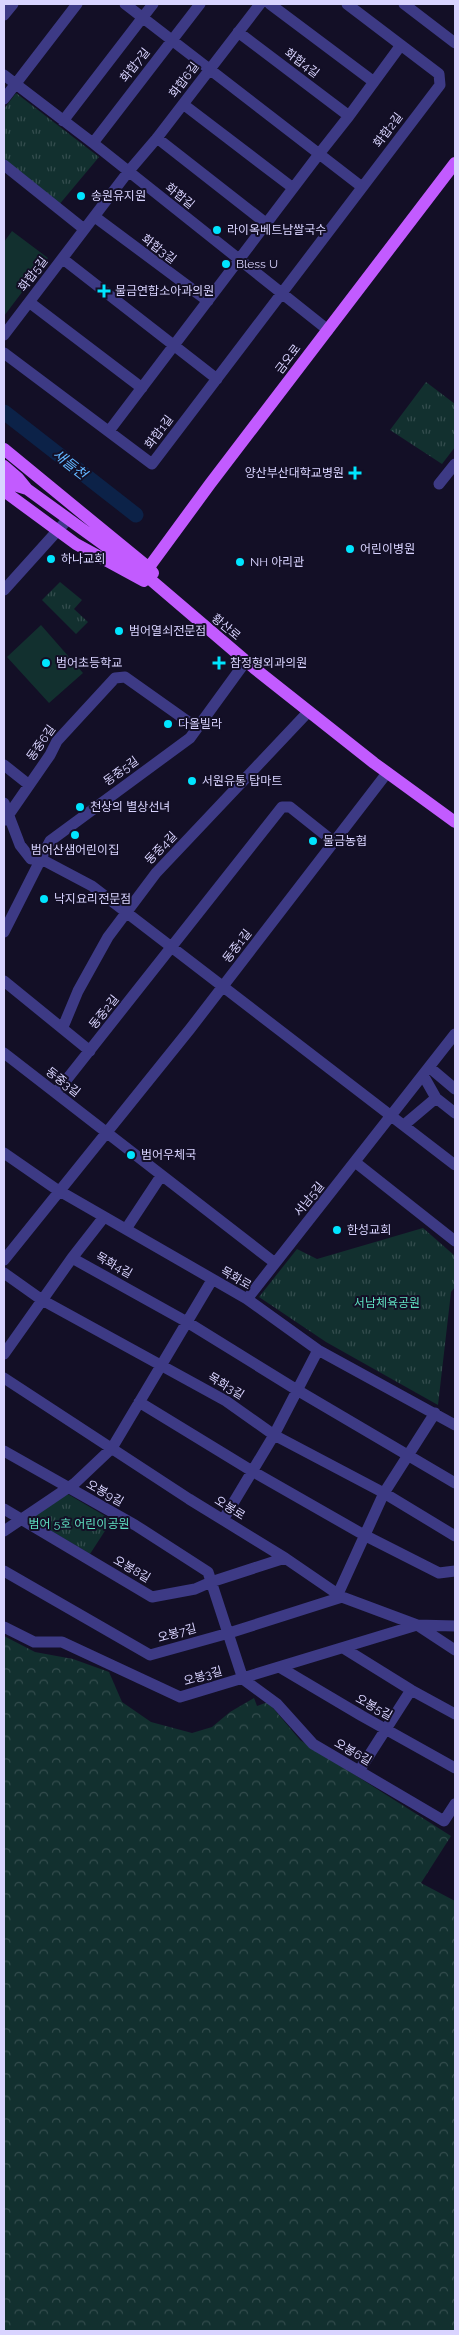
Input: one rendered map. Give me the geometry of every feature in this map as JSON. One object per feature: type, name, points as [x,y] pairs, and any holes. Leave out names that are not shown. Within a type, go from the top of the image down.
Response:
[{"type":"main road","name":"금오로","points":[[147,571],[210,484],[455,163]]},
{"type":"main road","points":[[4,449],[147,571]]},
{"type":"main road","name":"황산로","points":[[4,466],[27,489],[68,519],[147,571],[161,589],[246,662],[407,789],[455,822]]},
{"type":"main road","name":"황산로","points":[[4,478],[11,484],[27,489]]},
{"type":"main road","points":[[4,491],[76,544],[132,576],[161,589]]},
{"type":"street","points":[[4,15],[13,4]]},
{"type":"street","points":[[4,99],[77,4]]},
{"type":"street","points":[[125,4],[362,187]]},
{"type":"street","name":"화합7길","points":[[63,121],[153,4]]},
{"type":"street","name":"화합7길","points":[[93,143],[200,4]]},
{"type":"street","name":"화합6길","points":[[128,172],[157,138],[260,4]]},
{"type":"street","points":[[270,4],[374,82]]},
{"type":"street","name":"화합2길","points":[[281,294],[440,85],[439,74],[346,4]]},
{"type":"street","points":[[404,4],[455,43]]},
{"type":"street","name":"화합4길","points":[[238,32],[350,116]]},
{"type":"street","points":[[109,431],[319,154],[350,116],[401,45]]},
{"type":"street","name":"화합길","points":[[4,75],[93,143],[328,330]]},
{"type":"street","points":[[183,104],[293,188]]},
{"type":"street","points":[[157,138],[267,224]]},
{"type":"street","points":[[4,165],[84,230]]},
{"type":"street","name":"화합5길","points":[[4,336],[128,172]]},
{"type":"street","name":"화합3길","points":[[95,217],[208,301]]},
{"type":"street","points":[[63,259],[216,379]]},
{"type":"street","name":"화합1길","points":[[4,353],[152,464],[281,294]]},
{"type":"street","points":[[29,302],[142,388]]},
{"type":"street","points":[[439,484],[455,464]]},
{"type":"street","points":[[4,590],[68,519]]},
{"type":"street","name":"동중5길","points":[[4,932],[50,841],[190,738],[246,662]]},
{"type":"street","name":"동중6길","points":[[6,818],[50,755],[56,741],[106,685],[115,678],[126,677],[197,728]]},
{"type":"street","name":"동중4길","points":[[62,1027],[94,959],[156,872],[309,711]]},
{"type":"street","points":[[4,765],[28,784]]},
{"type":"street","name":"동중1길","points":[[4,1260],[61,1192],[222,988],[387,773]]},
{"type":"street","points":[[4,803],[6,818],[20,845],[31,859],[41,859],[92,886],[127,911],[222,988],[455,1165]]},
{"type":"street","name":"동중2길","points":[[56,1093],[282,807],[290,806],[334,842]]},
{"type":"street","points":[[4,981],[90,1051]]},
{"type":"street","name":"서남5길","points":[[247,1299],[455,1034]]},
{"type":"street","name":"동중3길","points":[[4,1052],[106,1133]]},
{"type":"street","points":[[426,1071],[455,1089]]},
{"type":"street","points":[[426,1071],[436,1098],[455,1113]]},
{"type":"street","points":[[404,1125],[436,1098]]},
{"type":"street","points":[[106,1133],[275,1263]]},
{"type":"street","name":"목화로","points":[[5,1157],[61,1192],[247,1299],[318,1350],[455,1425]]},
{"type":"street","points":[[355,1162],[455,1241]]},
{"type":"street","points":[[126,1229],[161,1176]]},
{"type":"street","name":"목화4길","points":[[104,1217],[72,1258],[187,1322]]},
{"type":"street","points":[[4,1354],[72,1258]]},
{"type":"street","points":[[4,1273],[42,1300],[162,1366]]},
{"type":"street","points":[[4,1531],[76,1483],[112,1448],[212,1280]]},
{"type":"street","points":[[187,1322],[297,1390],[455,1483]]},
{"type":"street","points":[[223,1520],[274,1434],[318,1350]]},
{"type":"street","name":"목화3길","points":[[162,1366],[226,1401],[274,1434],[384,1493],[455,1536]]},
{"type":"street","name":"오봉로","points":[[4,1378],[285,1558],[340,1596],[418,1625],[455,1626]]},
{"type":"street","points":[[139,1402],[252,1471],[364,1535],[439,1573],[455,1571]]},
{"type":"street","points":[[340,1596],[364,1535],[384,1493],[435,1413]]},
{"type":"street","name":"오봉9길","points":[[4,1451],[135,1525],[208,1572],[211,1582]]},
{"type":"street","name":"오봉8길","points":[[4,1509],[152,1597],[195,1589],[285,1558]]},
{"type":"street","name":"오봉7길","points":[[4,1571],[150,1655],[229,1634],[340,1596]]},
{"type":"street","points":[[211,1582],[243,1679]]},
{"type":"street","points":[[418,1625],[455,1650]]},
{"type":"street","name":"오봉3길","points":[[4,1627],[34,1642],[62,1642],[180,1697],[345,1649],[418,1625]]},
{"type":"street","points":[[345,1649],[411,1690],[455,1714]]},
{"type":"street","name":"오봉5길","points":[[281,1668],[455,1768]]},
{"type":"street","name":"오봉6길","points":[[243,1679],[277,1704],[313,1744],[444,1821],[455,1804]]},
{"type":"street","points":[[359,1771],[411,1690]]},
{"type":"green space","points":[[16,93],[99,157],[58,206],[4,162],[4,109]]},
{"type":"green space","points":[[12,231],[48,258],[4,316],[4,242]]},
{"type":"green space","points":[[426,382],[455,404],[455,447],[442,464],[390,430]]},
{"type":"green space","points":[[60,582],[82,600],[74,609],[88,622],[76,634],[42,600]]},
{"type":"green space","points":[[41,625],[83,673],[49,703],[7,657]]},
{"type":"green space","name":"서남체육공원","points":[[423,1228],[455,1256],[455,1287],[451,1292],[438,1405],[326,1342],[259,1297],[297,1249],[317,1259]]},
{"type":"green space","name":"범어 5호 어린이공원","points":[[66,1493],[112,1520],[90,1554],[30,1518]]},
{"type":"green space","points":[[4,1636],[35,1652],[73,1659],[109,1672],[122,1702],[151,1722],[192,1733],[212,1727],[230,1712],[254,1698],[257,1706],[268,1702],[300,1740],[451,1836],[421,1883],[455,1901],[455,2331],[4,2331]]},
{"type":"waterway","name":"새들천","points":[[4,412],[136,515]]},
{"type":"place","name":"송원유지원","points":[[81,196]]},
{"type":"place","name":"라이옥베트남쌀국수","points":[[217,230]]},
{"type":"place","name":"Bless U","points":[[226,264]]},
{"type":"place","name":"물금연합소아과의원","points":[[104,291]]},
{"type":"place","name":"양산부산대학교병원","points":[[355,473]]},
{"type":"place","name":"어린이병원","points":[[350,549]]},
{"type":"place","name":"하나교회","points":[[51,559]]},
{"type":"place","name":"NH 아리관","points":[[240,562]]},
{"type":"place","name":"범어열쇠전문점","points":[[119,631]]},
{"type":"place","name":"범어초등학교","points":[[46,663]]},
{"type":"place","name":"참정형외과의원","points":[[219,663]]},
{"type":"place","name":"다올빌라","points":[[168,724]]},
{"type":"place","name":"서원유통 탑마트","points":[[192,781]]},
{"type":"place","name":"천상의 별상선녀","points":[[80,807]]},
{"type":"place","name":"범어산샘어린이집","points":[[75,835]]},
{"type":"place","name":"물금농협","points":[[313,841]]},
{"type":"place","name":"낙지요리전문점","points":[[44,899]]},
{"type":"place","name":"범어우체국","points":[[131,1155]]},
{"type":"place","name":"한성교회","points":[[337,1230]]}]
